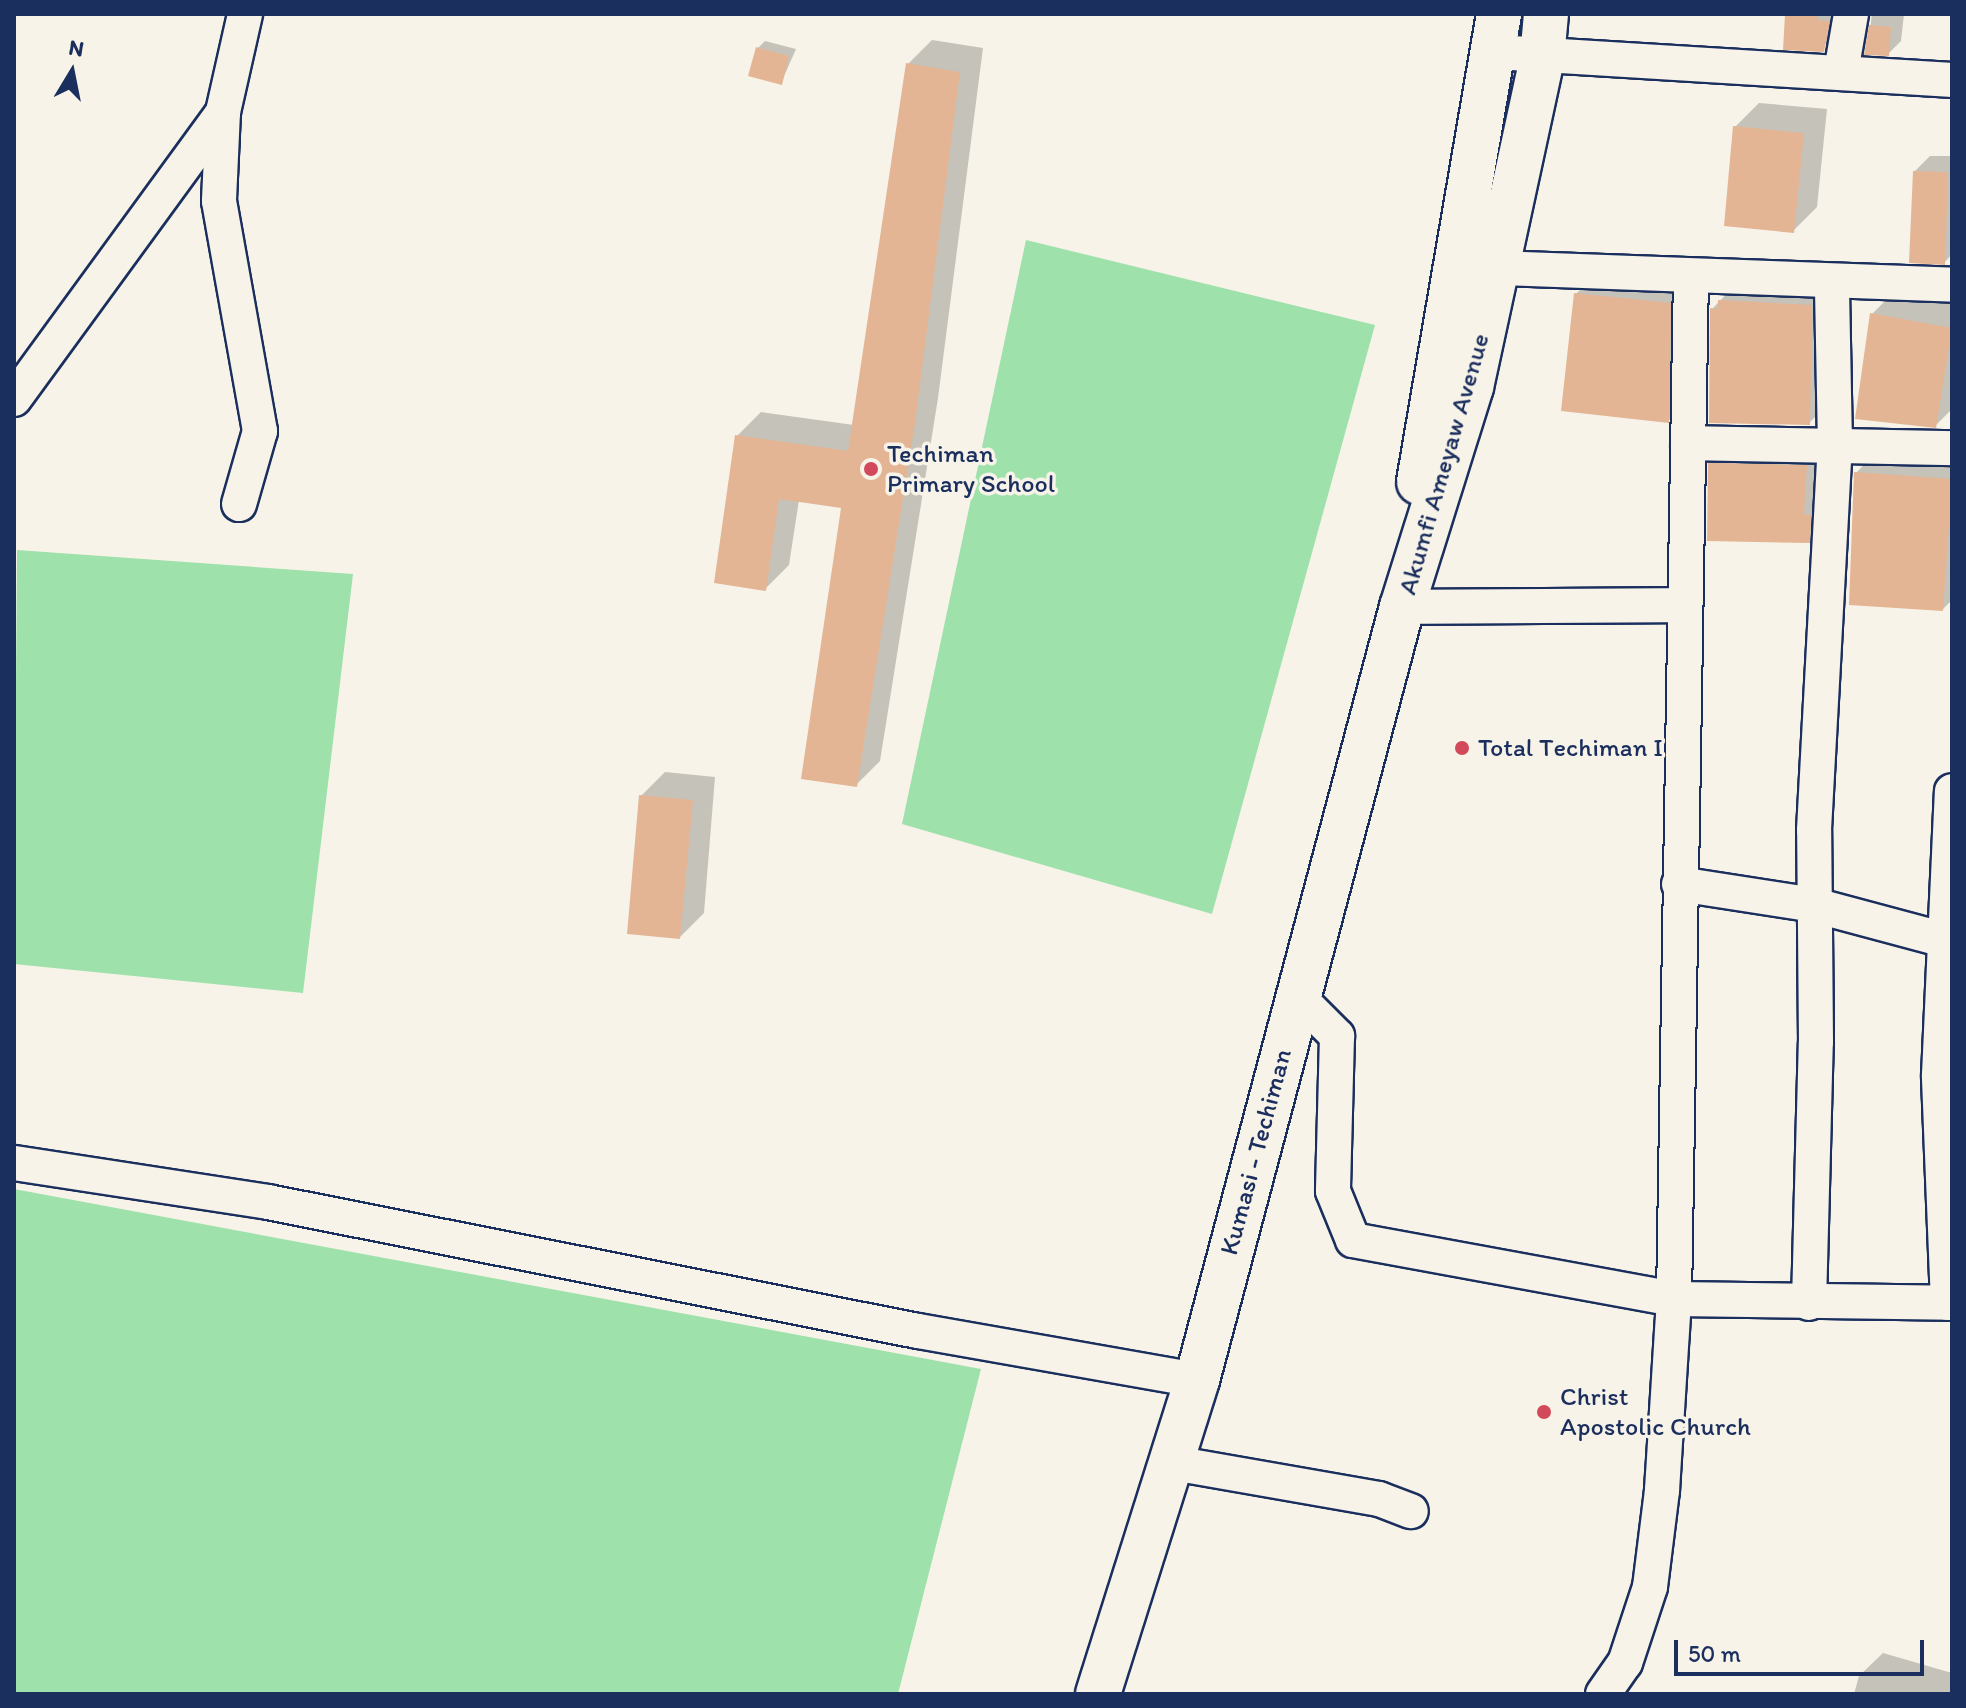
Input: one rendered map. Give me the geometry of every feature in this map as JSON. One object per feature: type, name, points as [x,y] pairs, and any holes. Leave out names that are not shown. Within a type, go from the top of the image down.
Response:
[{"type":"highway","name":"Akumfi Ameyaw Avenue","points":[[1402,607],[1471,387],[1542,58],[1546,14]]},
{"type":"highway","name":"Akumfi Ameyaw Avenue","points":[[1402,607],[1434,375],[1497,33]]},
{"type":"highway","name":"Kumasi - Techiman","points":[[1098,1694],[1197,1380],[1402,607]]},
{"type":"street","points":[[239,504],[260,431],[219,201],[223,112],[245,14]]},
{"type":"street","points":[[1841,72],[1851,14]]},
{"type":"street","points":[[1497,33],[1542,58],[1952,80]]},
{"type":"street","points":[[14,399],[223,112]]},
{"type":"street","points":[[1499,268],[1691,278],[1952,285]]},
{"type":"street","points":[[1603,1694],[1625,1663],[1650,1587],[1660,1520],[1674,1299],[1691,278]]},
{"type":"street","points":[[1809,1303],[1814,905],[1835,445],[1832,282]]},
{"type":"street","points":[[1688,443],[1952,448]]},
{"type":"street","points":[[1402,607],[1685,605]]},
{"type":"street","points":[[1297,996],[1337,1036],[1333,1191],[1353,1240],[1674,1299],[1950,1303],[1939,1075],[1949,942],[1952,791]]},
{"type":"street","points":[[1679,884],[1814,905],[1949,942]]},
{"type":"street","points":[[14,1163],[268,1202],[918,1331],[1197,1380]]},
{"type":"street","points":[[1173,1463],[1379,1499],[1411,1511]]},
{"type":"green space","points":[[1026,240],[1375,325],[1212,914],[902,824]]},
{"type":"green space","points":[[17,550],[353,574],[303,993],[14,964]]},
{"type":"green space","points":[[14,1189],[981,1369],[898,1694],[14,1694]]},
{"type":"building","points":[[1785,14],[1818,14],[1818,20],[1830,21],[1824,52],[1783,50]]},
{"type":"building","points":[[1869,25],[1891,27],[1889,56],[1864,55]]},
{"type":"building","points":[[756,47],[789,56],[782,85],[748,76]]},
{"type":"building","points":[[906,63],[960,72],[915,423],[857,787],[801,779],[841,508],[779,499],[766,591],[714,583],[735,435],[848,451]]},
{"type":"building","points":[[1733,126],[1804,133],[1794,233],[1724,226]]},
{"type":"building","points":[[1913,171],[1948,172],[1945,265],[1909,263]]},
{"type":"building","points":[[1574,293],[1671,303],[1669,423],[1561,411]]},
{"type":"building","points":[[1718,300],[1812,305],[1810,425],[1709,423],[1710,308],[1718,309]]},
{"type":"building","points":[[1870,313],[1952,328],[1936,428],[1855,419]]},
{"type":"building","points":[[1708,463],[1807,465],[1804,514],[1811,515],[1810,543],[1707,541]]},
{"type":"building","points":[[1854,472],[1952,479],[1943,611],[1849,605]]},
{"type":"building","points":[[639,795],[693,800],[680,939],[627,934]]},
{"type":"place","name":"Techiman Primary School","points":[[871,469]]},
{"type":"place","name":"Total Techiman I","points":[[1462,748]]},
{"type":"place","name":"Christ Apostolic Church","points":[[1544,1412]]}]
